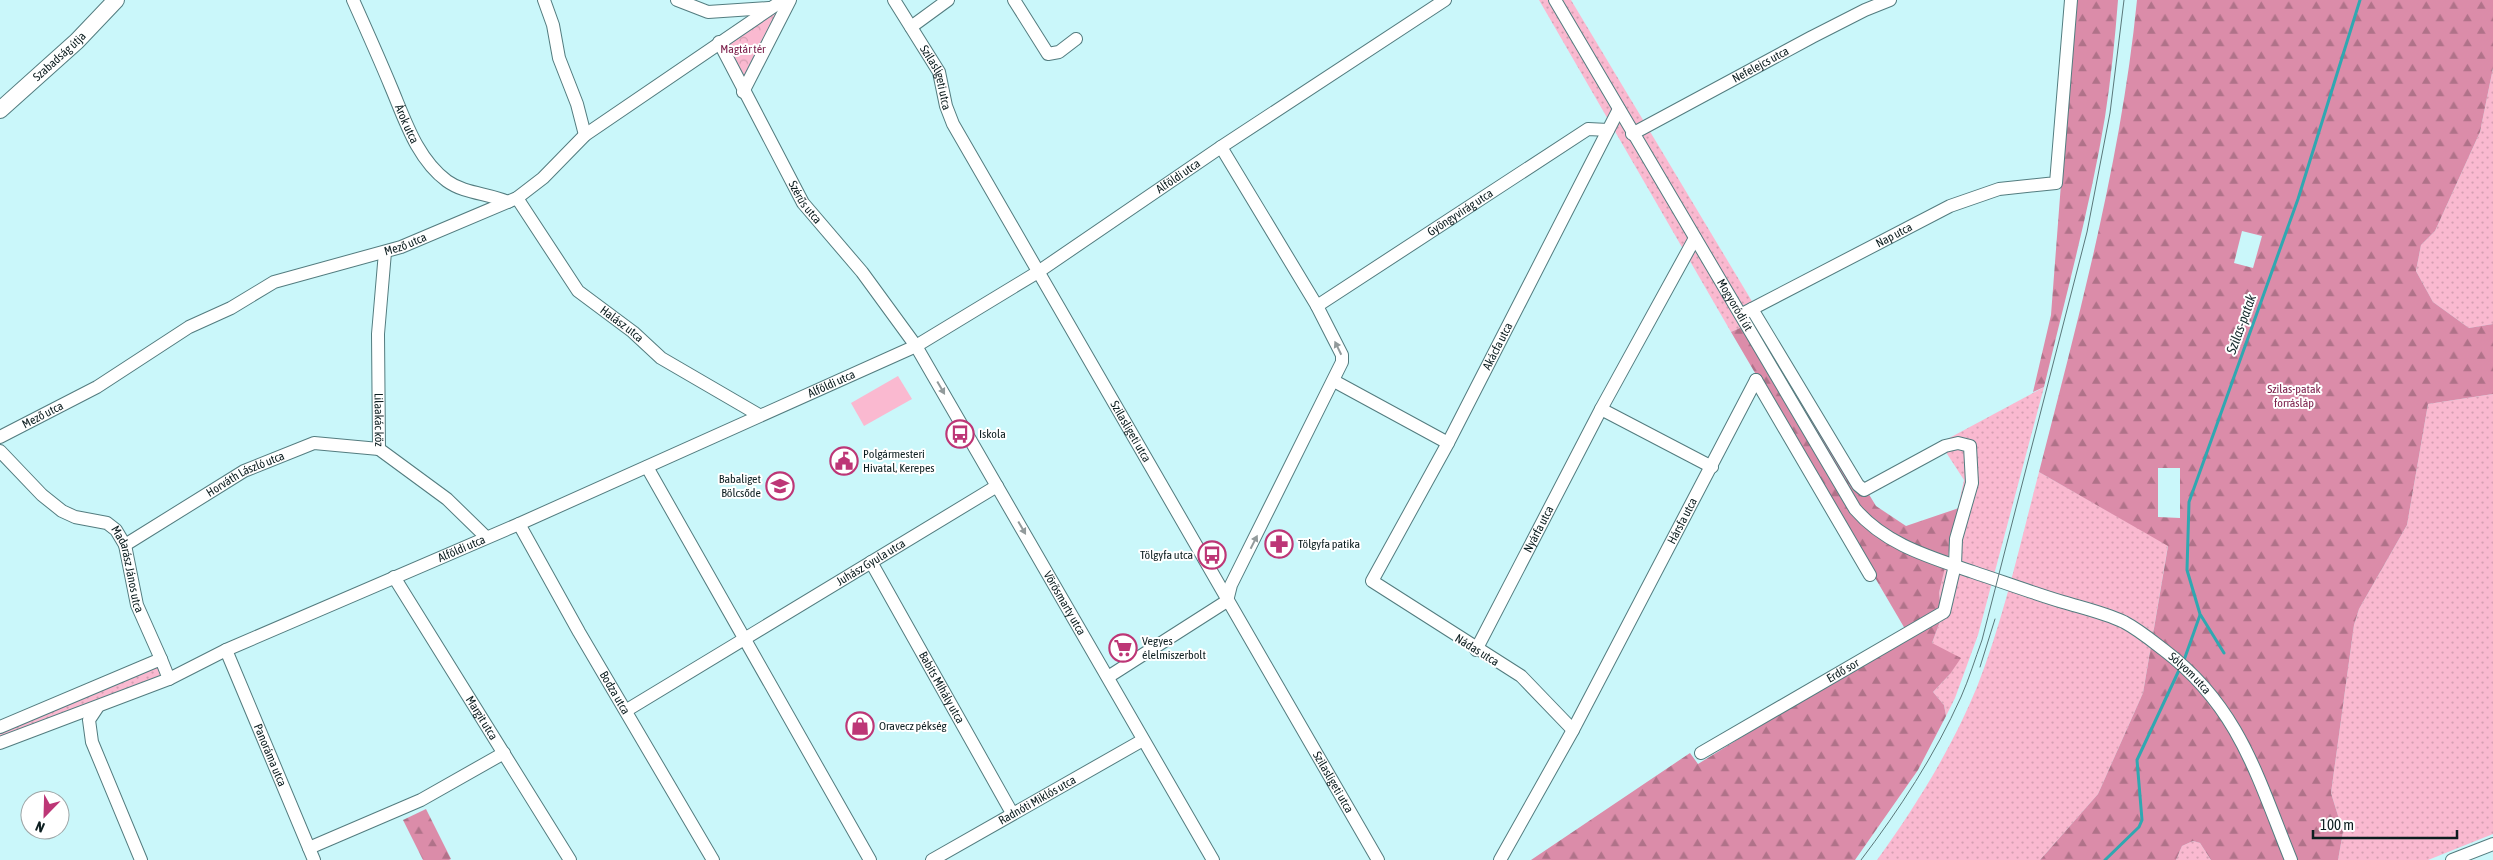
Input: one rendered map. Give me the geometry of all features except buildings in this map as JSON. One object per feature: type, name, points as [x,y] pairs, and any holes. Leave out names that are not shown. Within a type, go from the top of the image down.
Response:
[{"type":"main road","name":"Szabadság útja","points":[[0,110],[77,41],[116,0]]},
{"type":"street","name":"Árok utca","points":[[353,0],[413,136],[428,161],[438,173],[458,187],[513,200]]},
{"type":"street","points":[[544,0],[553,25],[559,58],[577,104],[585,136]]},
{"type":"street","points":[[676,0],[708,12],[769,8]]},
{"type":"street","name":"Mező utca","points":[[0,437],[98,387],[189,327],[231,308],[274,282],[400,247],[513,200],[543,178],[585,136],[718,42],[784,0]]},
{"type":"street","points":[[743,92],[790,0]]},
{"type":"street","name":"Szilasligeti utca","points":[[894,0],[939,72],[946,106],[953,124],[1226,601],[1378,860]]},
{"type":"street","points":[[911,27],[948,0]]},
{"type":"street","points":[[1014,0],[1048,54],[1059,52],[1076,38]]},
{"type":"street","name":"Alföldi utca","points":[[0,743],[97,708],[169,679],[226,650],[519,524],[916,346],[1038,272],[1221,147],[1445,0]]},
{"type":"street","name":"Mogyoródi út","points":[[1555,0],[1632,134],[1696,238],[1858,485],[1864,490],[1945,446],[1958,443],[1970,446],[1972,483],[1956,539],[1955,565]]},
{"type":"street","name":"Nefelejcs utca","points":[[1632,134],[1812,37],[1865,10],[1890,0]]},
{"type":"street","name":"Nap utca","points":[[1746,312],[1950,206],[1999,189],[2056,183],[2071,0]]},
{"type":"street","name":"Szérűs utca","points":[[718,42],[803,203],[862,272],[916,346]]},
{"type":"street","name":"Akácfa utca","points":[[1372,581],[1448,443],[1619,110]]},
{"type":"street","name":"Gyöngyvirág utca","points":[[1317,306],[1588,129],[1608,130]]},
{"type":"street","points":[[1108,677],[1226,601],[1231,585],[1334,382],[1342,362],[1342,355],[1317,306],[1221,147]]},
{"type":"street","name":"Halász utca","points":[[513,200],[578,291],[633,332],[661,358],[759,415]]},
{"type":"street","name":"Nyárfa utca","points":[[1476,650],[1601,409],[1696,238]]},
{"type":"street","name":"Lilaakác köz","points":[[385,252],[378,334],[379,449],[448,499],[486,537]]},
{"type":"street","name":"Mogyoródi út","points":[[1746,312],[1845,495],[1860,515],[1873,528],[1895,542],[1999,581]]},
{"type":"street","name":"Vörösmarty utca","points":[[916,346],[1213,860]]},
{"type":"street","name":"Hársfa utca","points":[[1500,860],[1573,730],[1756,380],[1870,575]]},
{"type":"street","points":[[1334,382],[1448,443]]},
{"type":"street","points":[[1601,409],[1712,467]]},
{"type":"street","name":"Horváth László utca","points":[[125,545],[244,471],[314,443],[379,449]]},
{"type":"street","name":"Madarász János utca","points":[[0,451],[42,496],[62,511],[74,517],[107,523],[116,530],[125,545],[137,605],[161,659]]},
{"type":"street","points":[[647,467],[870,860]]},
{"type":"street","name":"Juhász Gyula utca","points":[[626,710],[998,486]]},
{"type":"street","name":"Bodza utca","points":[[519,524],[579,632],[713,860]]},
{"type":"street","name":"Babits Mihály utca","points":[[870,562],[1012,813]]},
{"type":"street","name":"Erdő sor","points":[[1701,753],[1944,612],[1955,565]]},
{"type":"street","name":"Margit utca","points":[[394,577],[569,860]]},
{"type":"street","name":"Nádas utca","points":[[1372,581],[1476,650],[1521,676],[1573,730]]},
{"type":"street","name":"Sólyom utca","points":[[1999,581],[2125,623],[2146,636],[2182,664],[2220,704],[2242,741],[2291,860]]},
{"type":"street","name":"Panoráma utca","points":[[226,650],[312,854]]},
{"type":"street","points":[[0,728],[161,659],[169,679]]},
{"type":"street","points":[[97,708],[89,720],[92,742],[141,860]]},
{"type":"street","name":"Radnóti Miklós utca","points":[[932,860],[1143,740]]},
{"type":"street","points":[[312,854],[421,800],[504,753]]},
{"type":"street","points":[[2452,860],[2493,844]]},
{"type":"green space","name":"Magtár tér","points":[[783,0],[743,92],[719,42]]},
{"type":"green space","points":[[1539,0],[1571,0],[1762,318],[1731,332]]},
{"type":"green space","points":[[2075,0],[2118,0],[2113,58],[2099,151],[2077,253],[2044,387],[2033,392],[2051,315]]},
{"type":"green space","name":"Szilas-patak forrásláp","points":[[2137,0],[2493,0],[2493,68],[2480,132],[2435,231],[2421,245],[2416,271],[2433,302],[2469,328],[2493,324],[2493,394],[2428,404],[2407,525],[2359,609],[2354,625],[2331,793],[2343,832],[2338,860],[2211,860],[2200,843],[2193,841],[2182,846],[2176,860],[2040,860],[2098,794],[2143,693],[2168,546],[2039,472],[2097,238],[2121,120]],"holes":[[[2242,231],[2262,236],[2253,268],[2234,263]],[[2158,468],[2180,468],[2180,518],[2158,517]]]},
{"type":"green space","points":[[2493,68],[2493,324],[2469,328],[2433,302],[2416,271],[2421,245],[2435,231],[2480,132]]},
{"type":"green space","points":[[1762,318],[1876,506],[1906,526],[1959,508],[1939,593],[1942,616],[1932,643],[1961,658],[1950,674],[1933,692],[1944,705],[1946,716],[1918,770],[1855,860],[1531,860],[1690,753],[1698,764],[1908,634],[1731,332]]},
{"type":"green space","points":[[898,376],[912,399],[864,426],[851,403]]},
{"type":"green space","points":[[2044,387],[1978,635],[1955,698],[1946,716],[1944,705],[1933,692],[1950,674],[1932,643],[1942,616],[1939,593],[1964,480],[1940,443]]},
{"type":"green space","points":[[2493,394],[2493,834],[2428,860],[2338,860],[2343,832],[2331,793],[2354,625],[2359,609],[2407,525],[2428,404]]},
{"type":"green space","points":[[2039,472],[2168,545],[2143,693],[2098,794],[2040,860],[1877,860],[1906,819],[1945,754],[1977,687],[2003,608]]},
{"type":"green space","points":[[161,659],[169,679],[0,743],[0,727]]},
{"type":"green space","points":[[426,809],[451,859],[449,860],[423,860],[403,820]]},
{"type":"green space","points":[[2193,841],[2200,843],[2211,860],[2176,860],[2182,846]]},
{"type":"waterway","name":"Szilas-patak","points":[[2224,653],[2200,614],[2187,570],[2189,502],[2298,199],[2360,0]]},
{"type":"waterway","points":[[2183,663],[2200,615]]},
{"type":"waterway","points":[[2105,860],[2139,827],[2142,820],[2137,760],[2180,668]]},
{"type":"tram line","points":[[1861,860],[1889,822],[1940,740],[1964,690],[1982,640],[2087,232],[2110,113],[2124,0]]},
{"type":"tram line","points":[[1980,667],[1995,619]]},
{"type":"place","name":"Iskola","points":[[960,434]]},
{"type":"place","name":"Polgármesteri Hivatal, Kerepes","points":[[844,461]]},
{"type":"place","name":"Babaliget Bölcsőde","points":[[780,486]]},
{"type":"place","name":"Tölgyfa patika","points":[[1279,544]]},
{"type":"place","name":"Tölgyfa utca","points":[[1212,555]]},
{"type":"place","name":"Vegyes élelmiszerbolt","points":[[1123,648]]},
{"type":"place","name":"Oravecz pékség","points":[[860,726]]}]
